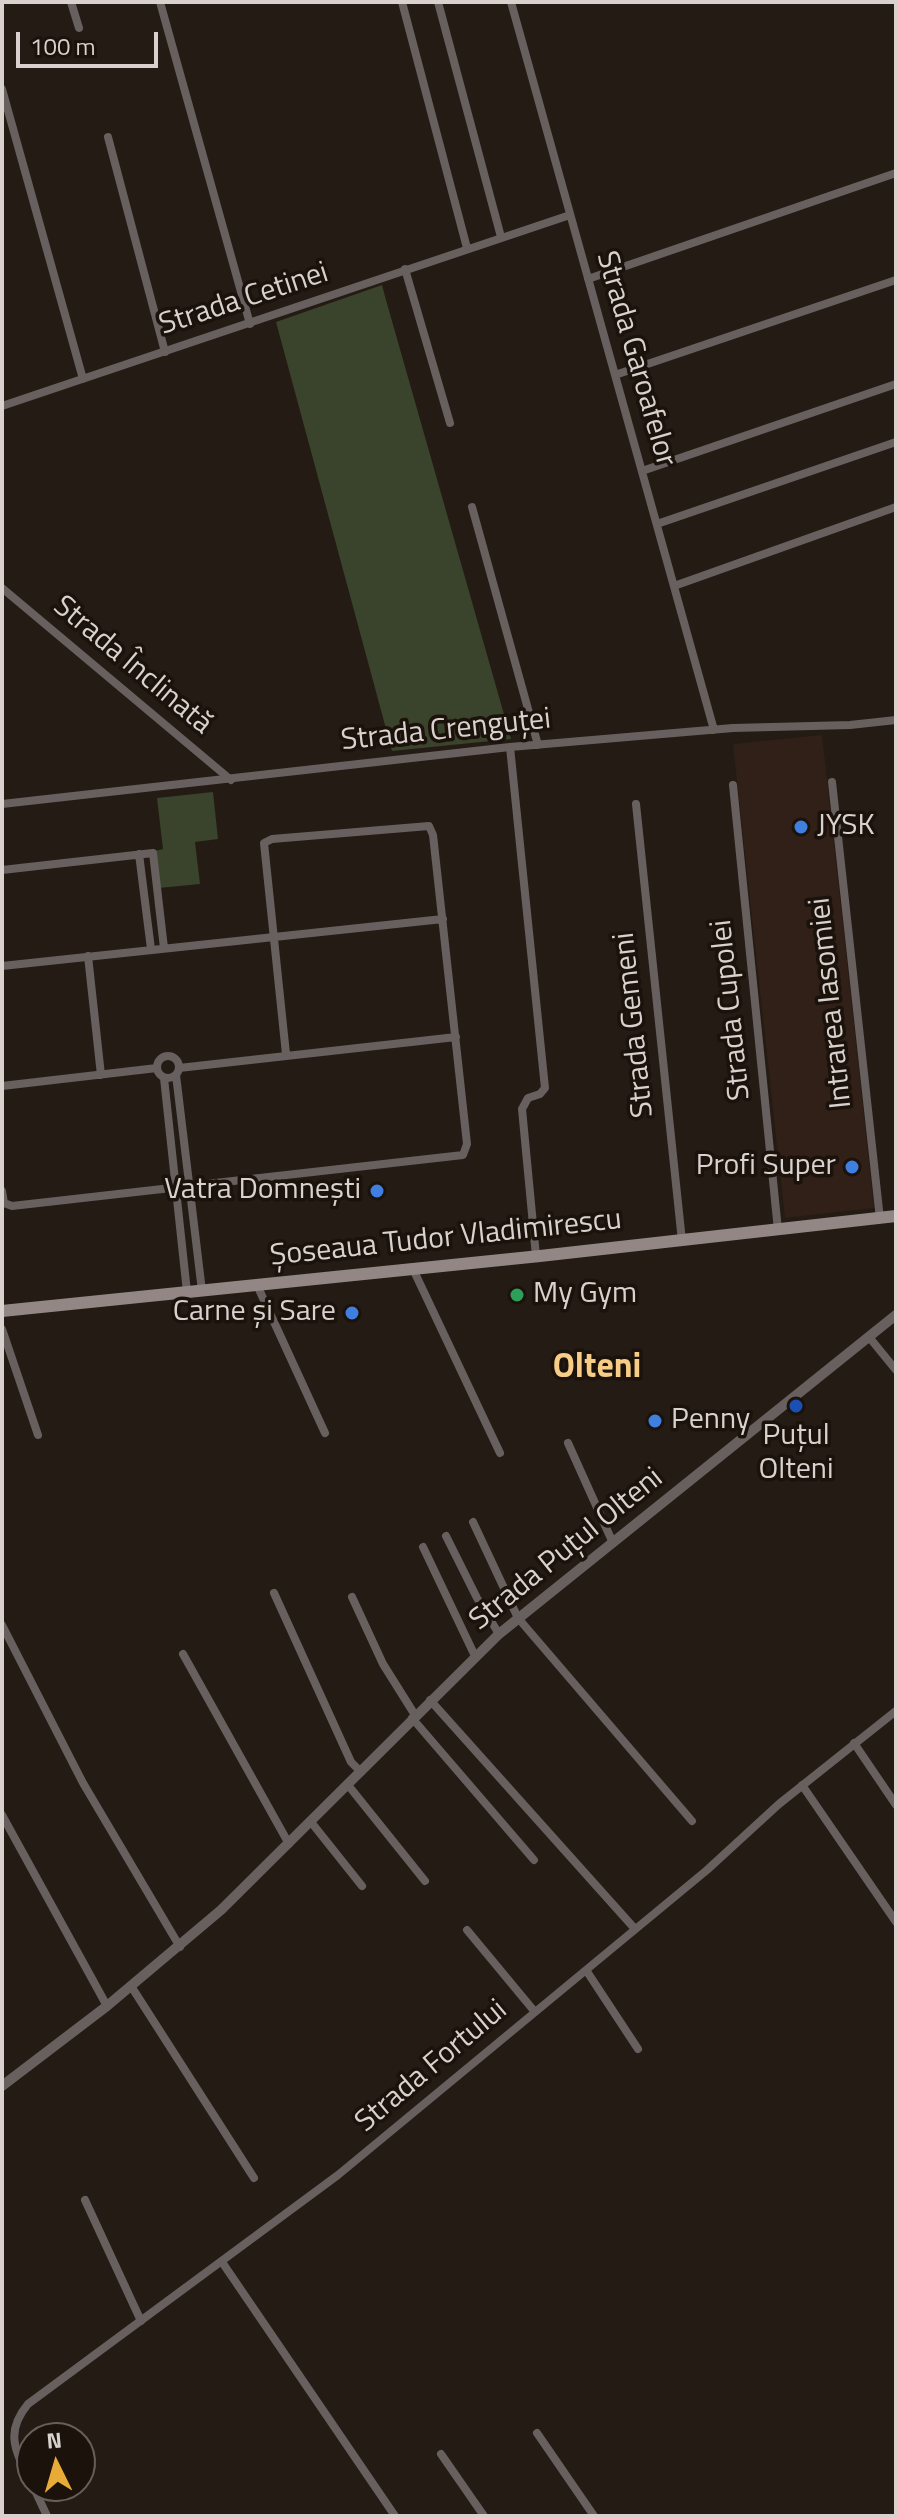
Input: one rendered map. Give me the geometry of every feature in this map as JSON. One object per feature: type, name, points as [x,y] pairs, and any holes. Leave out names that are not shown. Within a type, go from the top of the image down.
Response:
[{"type":"main road","name":"Șoseaua Tudor Vladimirescu","points":[[2,1311],[896,1216]]},
{"type":"street","points":[[71,2],[79,28]]},
{"type":"street","points":[[160,2],[250,324]]},
{"type":"street","points":[[402,2],[467,248]]},
{"type":"street","points":[[438,2],[501,237]]},
{"type":"street","name":"Strada Garoafelor","points":[[511,2],[714,730]]},
{"type":"street","points":[[2,89],[83,379]]},
{"type":"street","points":[[108,137],[165,352]]},
{"type":"street","points":[[588,279],[896,173]]},
{"type":"street","name":"Strada Cetinei","points":[[2,406],[570,215]]},
{"type":"street","points":[[405,269],[450,423]]},
{"type":"street","points":[[615,375],[896,280]]},
{"type":"street","points":[[642,471],[896,384]]},
{"type":"street","points":[[657,524],[896,442]]},
{"type":"street","points":[[472,507],[538,745]]},
{"type":"street","points":[[674,586],[896,507]]},
{"type":"street","name":"Strada Înclinată","points":[[2,588],[231,780]]},
{"type":"street","name":"Strada Crenguței","points":[[2,804],[510,747],[714,730],[850,725],[896,720]]},
{"type":"street","points":[[510,747],[545,1088],[540,1094],[528,1098],[522,1109],[536,1256]]},
{"type":"street","name":"Intrarea Iasomiei","points":[[832,782],[880,1219]]},
{"type":"street","name":"Strada Cupolei","points":[[733,785],[778,1230]]},
{"type":"street","name":"Strada Gemeni","points":[[636,804],[682,1241]]},
{"type":"street","points":[[2,1191],[4,1203],[12,1206],[463,1155],[467,1144],[456,1037],[433,830],[429,826],[266,841],[264,847],[286,1054]]},
{"type":"street","points":[[2,870],[153,853],[164,948]]},
{"type":"street","points":[[139,854],[151,949]]},
{"type":"street","points":[[2,966],[443,919]]},
{"type":"street","points":[[88,956],[101,1075]]},
{"type":"street","points":[[164,1078],[178,1072],[286,1054],[456,1037]]},
{"type":"street","points":[[157,1068],[160,1060],[168,1056],[175,1059],[202,1291]]},
{"type":"street","points":[[2,1086],[157,1068]]},
{"type":"street","points":[[157,1068],[164,1078],[187,1292]]},
{"type":"street","points":[[169,1133],[184,1132]]},
{"type":"street","points":[[413,1269],[500,1453]]},
{"type":"street","points":[[257,1285],[325,1433]]},
{"type":"street","name":"Strada Puțul Olteni","points":[[2,2086],[180,1947],[289,1844],[499,1634],[896,1315]]},
{"type":"street","points":[[2,1329],[38,1435]]},
{"type":"street","points":[[869,1337],[896,1370]]},
{"type":"street","points":[[568,1443],[613,1543]]},
{"type":"street","points":[[473,1522],[518,1618],[692,1821]]},
{"type":"street","points":[[446,1536],[499,1634]]},
{"type":"street","points":[[423,1547],[475,1656]]},
{"type":"street","points":[[274,1593],[351,1762],[361,1772]]},
{"type":"street","points":[[352,1597],[392,1681],[413,1717],[534,1860]]},
{"type":"street","points":[[2,1625],[83,1783],[180,1947]]},
{"type":"street","points":[[183,1654],[289,1844]]},
{"type":"street","points":[[430,1700],[635,1929]]},
{"type":"street","name":"Strada Fortului","points":[[16,2445],[13,2433],[15,2423],[28,2404],[338,2175],[707,1870],[802,1785],[896,1711]]},
{"type":"street","points":[[854,1743],[896,1805]]},
{"type":"street","points":[[348,1785],[425,1881]]},
{"type":"street","points":[[802,1785],[896,1922]]},
{"type":"street","points":[[2,1815],[107,2006]]},
{"type":"street","points":[[311,1822],[362,1886]]},
{"type":"street","points":[[467,1930],[535,2012]]},
{"type":"street","points":[[586,1970],[638,2049]]},
{"type":"street","points":[[131,1986],[254,2178]]},
{"type":"street","points":[[85,2200],[141,2321]]},
{"type":"street","points":[[222,2262],[395,2516]]},
{"type":"street","points":[[537,2433],[594,2516]]},
{"type":"street","points":[[441,2454],[484,2516]]},
{"type":"shaded area","points":[[822,735],[874,1208],[785,1218],[733,744]]},
{"type":"green space","points":[[382,285],[511,739],[392,751],[276,322]]},
{"type":"green space","points":[[213,792],[218,839],[195,842],[200,884],[159,888],[155,851],[163,849],[157,798]]},
{"type":"place","name":"JYSK","points":[[801,827]]},
{"type":"place","name":"Profi Super","points":[[852,1167]]},
{"type":"place","name":"Vatra Domnești","points":[[377,1191]]},
{"type":"place","name":"My Gym","points":[[517,1295]]},
{"type":"place","name":"Carne și Sare","points":[[352,1313]]},
{"type":"place","name":"Puțul Olteni","points":[[796,1406]]},
{"type":"place","name":"Penny","points":[[655,1421]]},
{"type":"district","name":"Olteni","points":[[597,1369]]}]
